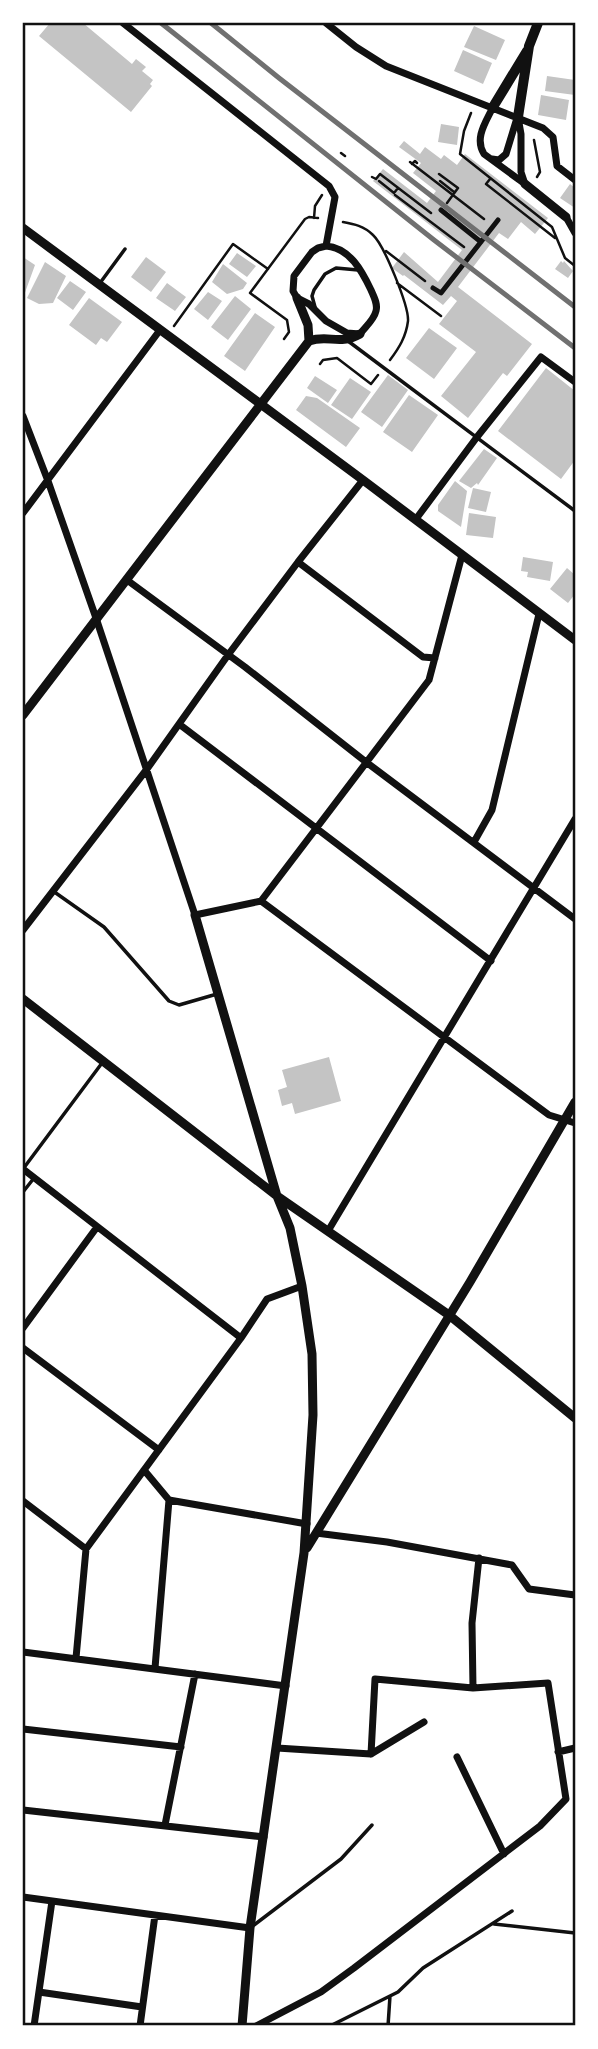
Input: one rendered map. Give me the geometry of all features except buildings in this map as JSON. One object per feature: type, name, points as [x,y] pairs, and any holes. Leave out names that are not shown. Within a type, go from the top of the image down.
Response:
[{"type":"main road","points":[[493,107],[529,47],[538,23]]},
{"type":"main road","points":[[518,117],[529,47]]},
{"type":"street","points":[[123,23],[330,186],[335,197],[326,246]]},
{"type":"street","points":[[326,23],[386,66],[518,117],[549,132],[557,166],[575,180]]},
{"type":"street","points":[[493,107],[484,124],[479,143],[481,150],[575,223]]},
{"type":"street","points":[[489,158],[499,160],[506,154],[518,117]]},
{"type":"street","points":[[518,117],[522,179],[525,184]]},
{"type":"street","points":[[441,210],[481,242]]},
{"type":"street","points":[[566,217],[575,233]]},
{"type":"street","points":[[433,288],[441,293],[498,220]]},
{"type":"street","points":[[23,228],[575,640]]},
{"type":"street","points":[[23,715],[309,341],[316,338],[348,341],[360,334],[374,317],[377,304],[363,272],[341,250],[334,247],[326,246],[312,252],[294,276],[293,291],[308,325],[309,341]]},
{"type":"street","points":[[297,298],[309,304],[319,316],[347,333],[360,334]]},
{"type":"street","points":[[23,513],[160,330]]},
{"type":"street","points":[[416,519],[541,357],[575,382]]},
{"type":"street","points":[[23,416],[96,618],[195,915],[277,1196],[290,1228],[312,1354],[313,1415],[304,1553],[250,1928],[242,2026]]},
{"type":"street","points":[[23,930],[147,769],[298,562],[363,480]]},
{"type":"street","points":[[195,915],[261,901],[429,680],[462,555]]},
{"type":"street","points":[[298,562],[423,657],[435,658]]},
{"type":"street","points":[[127,580],[575,919]]},
{"type":"street","points":[[474,842],[492,810],[539,614]]},
{"type":"street","points":[[179,724],[491,961]]},
{"type":"street","points":[[328,1231],[575,819]]},
{"type":"street","points":[[261,901],[549,1115],[575,1124]]},
{"type":"street","points":[[23,999],[277,1196],[449,1315],[575,1418]]},
{"type":"street","points":[[304,1553],[470,1282],[575,1102]]},
{"type":"street","points":[[23,1169],[241,1338]]},
{"type":"street","points":[[23,1328],[97,1227]]},
{"type":"street","points":[[76,1658],[86,1549],[267,1299],[302,1286]]},
{"type":"street","points":[[23,1348],[159,1450]]},
{"type":"street","points":[[144,1470],[169,1500],[307,1524]]},
{"type":"street","points":[[155,1668],[169,1500]]},
{"type":"street","points":[[23,1501],[86,1549]]},
{"type":"street","points":[[316,1533],[387,1542],[512,1564],[529,1588],[575,1595]]},
{"type":"street","points":[[473,1688],[472,1623],[478,1559]]},
{"type":"street","points":[[23,1652],[286,1686]]},
{"type":"street","points":[[165,1825],[195,1674]]},
{"type":"street","points":[[256,2026],[321,1992],[505,1854],[540,1826],[566,1799],[548,1683],[473,1688],[374,1679],[371,1754]]},
{"type":"street","points":[[277,1748],[371,1754],[424,1722]]},
{"type":"street","points":[[23,1729],[181,1747]]},
{"type":"street","points":[[558,1752],[575,1748]]},
{"type":"street","points":[[457,1757],[505,1854]]},
{"type":"street","points":[[23,1810],[264,1837]]},
{"type":"street","points":[[23,1897],[250,1928]]},
{"type":"street","points":[[34,2026],[52,1901]]},
{"type":"street","points":[[140,2026],[155,1915]]},
{"type":"street","points":[[39,1992],[142,2007]]},
{"type":"lane","points":[[98,284],[125,249]]},
{"type":"lane","points":[[319,316],[312,296],[325,274],[336,268],[363,272]]},
{"type":"lane","points":[[348,341],[575,511]]},
{"type":"lane","points":[[53,891],[104,926],[169,1001],[179,1005],[217,994]]},
{"type":"lane","points":[[23,1169],[104,1061]]},
{"type":"lane","points":[[23,1192],[34,1178]]},
{"type":"lane","points":[[250,1928],[341,1859],[372,1825]]},
{"type":"lane","points":[[330,2026],[398,1992],[423,1968],[512,1911]]},
{"type":"lane","points":[[493,1924],[575,1933]]},
{"type":"lane","points":[[388,2026],[390,1996]]},
{"type":"path","points":[[472,112],[464,131],[460,154],[552,227],[565,258],[575,266]]},
{"type":"path","points":[[533,131],[540,172],[537,177]]},
{"type":"path","points":[[341,153],[345,156]]},
{"type":"path","points":[[414,164],[454,194]]},
{"type":"path","points":[[372,177],[376,179],[380,174],[436,217]]},
{"type":"path","points":[[439,174],[458,188],[441,210]]},
{"type":"path","points":[[490,179],[486,184],[557,239]]},
{"type":"path","points":[[379,181],[394,193],[398,188]]},
{"type":"path","points":[[440,181],[483,219]]},
{"type":"path","points":[[314,218],[315,206],[325,190]]},
{"type":"path","points":[[396,195],[463,246]]},
{"type":"path","points":[[506,209],[510,204]]},
{"type":"path","points":[[284,339],[289,332],[287,320],[250,293],[305,219],[325,219]]},
{"type":"path","points":[[336,221],[355,224],[374,236],[384,250],[407,310],[408,321],[403,342],[387,363]]},
{"type":"path","points":[[174,326],[233,244],[268,269]]},
{"type":"path","points":[[384,250],[433,288]]},
{"type":"path","points":[[397,283],[441,316]]},
{"type":"path","points":[[320,363],[337,358],[371,384],[380,372]]},
{"type":"railway","points":[[161,23],[434,240],[575,348]]},
{"type":"railway","points":[[211,23],[575,307]]}]
